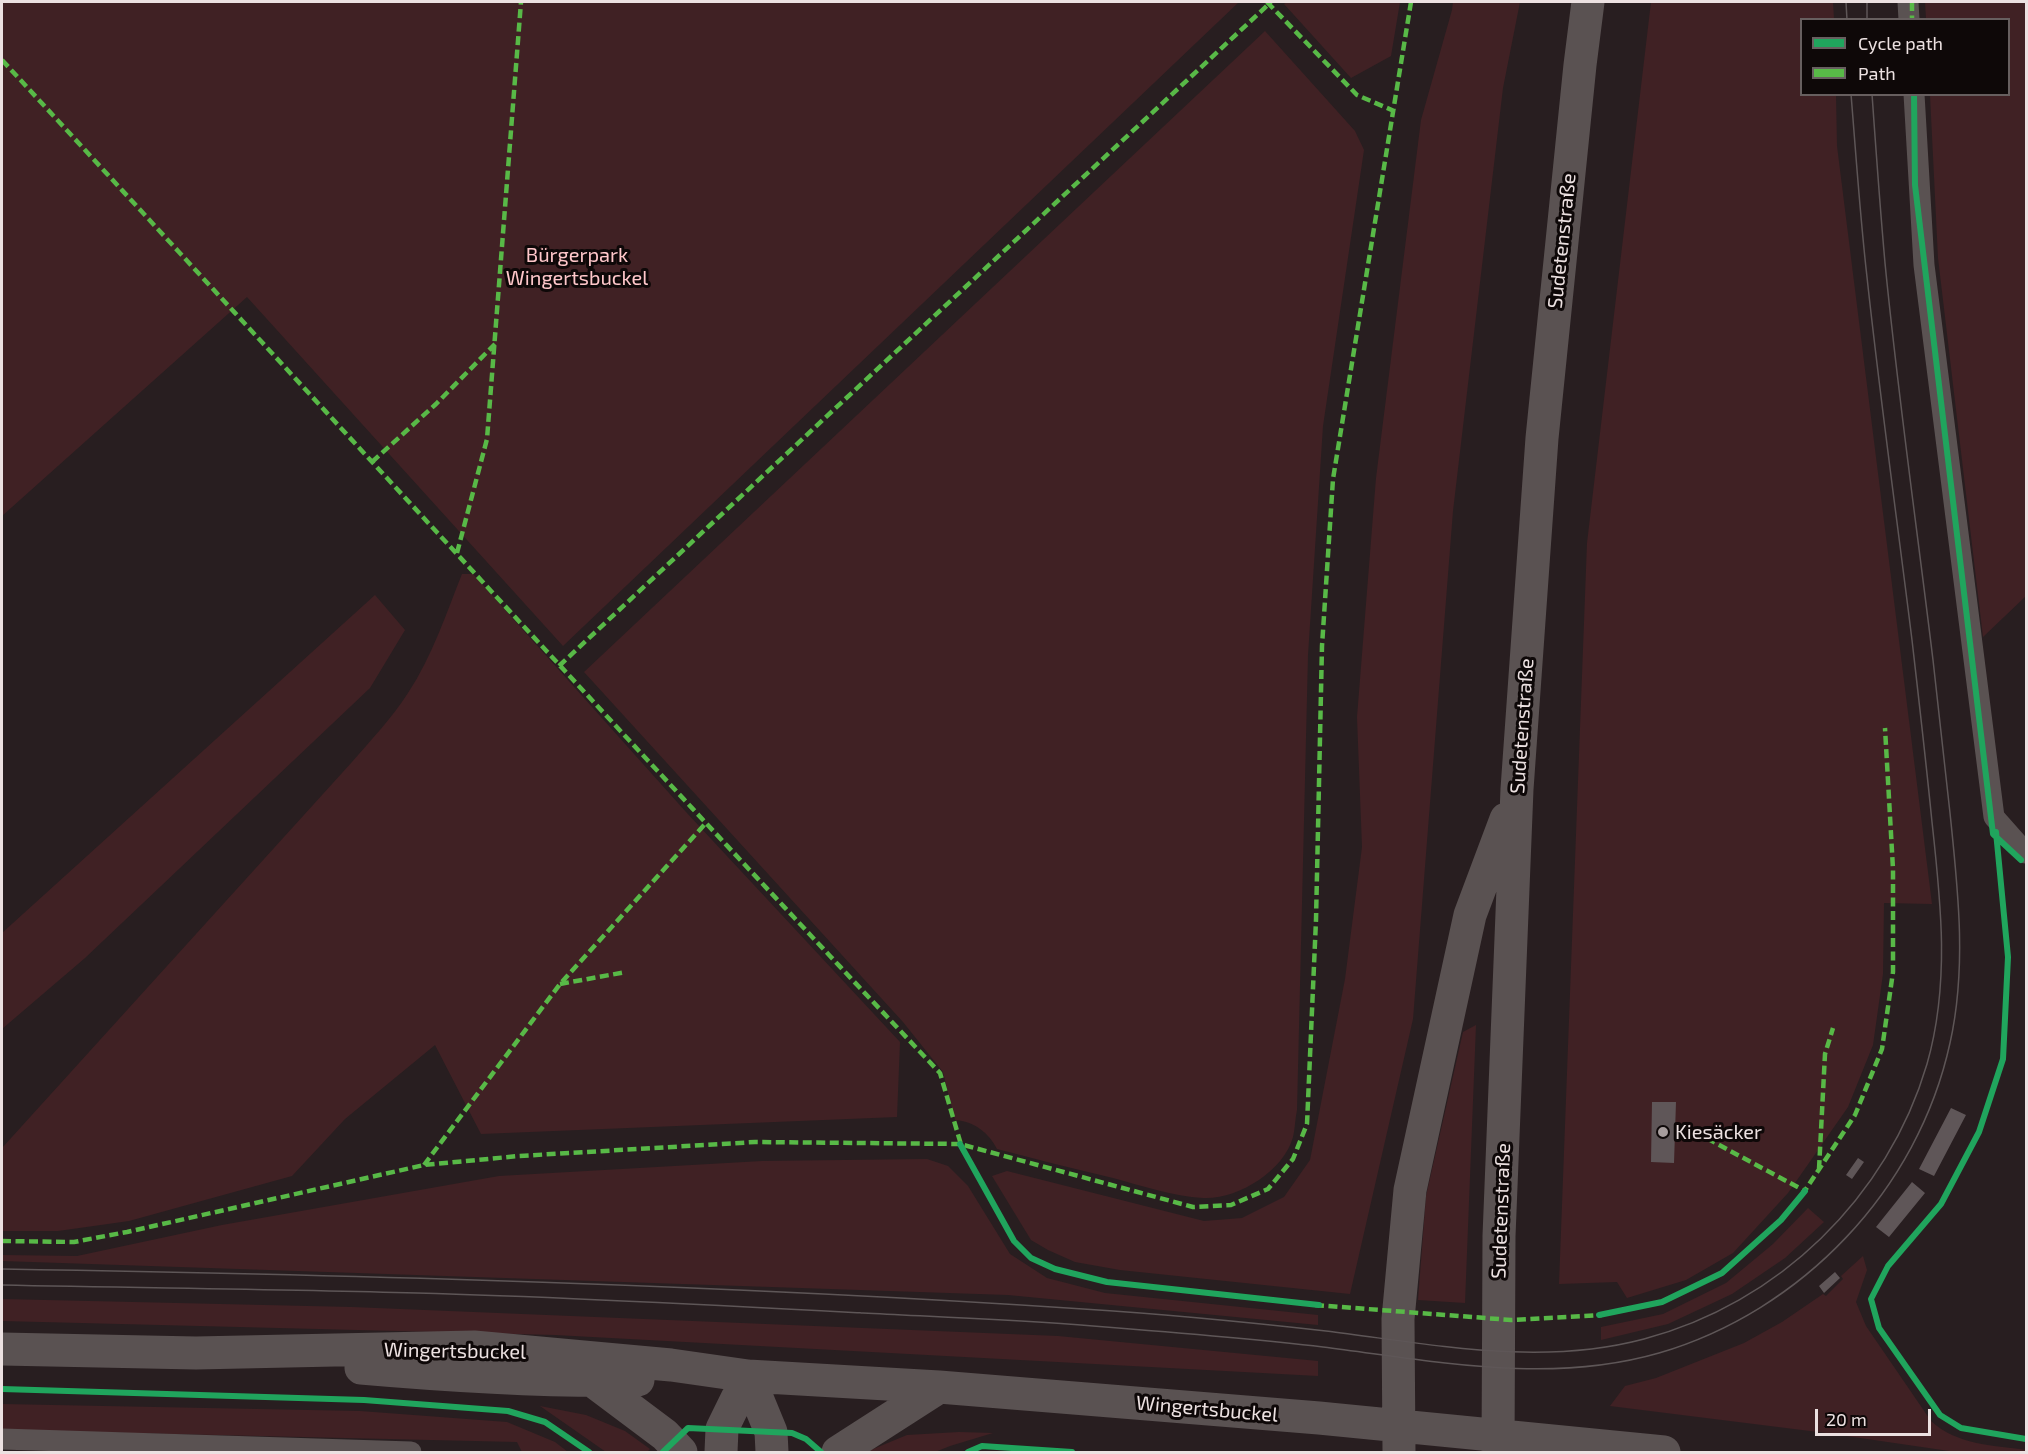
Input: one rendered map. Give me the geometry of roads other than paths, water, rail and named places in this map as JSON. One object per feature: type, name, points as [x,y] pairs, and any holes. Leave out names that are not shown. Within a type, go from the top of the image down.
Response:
[{"type":"main road","name":"Sudetenstraße","points":[[1498,1452],[1499,1236],[1516,789],[1542,438],[1588,2]]},
{"type":"main road","points":[[1399,1452],[1398,1319],[1410,1190],[1470,915],[1516,789]]},
{"type":"main road","name":"Wingertsbuckel","points":[[2,1349],[196,1353],[474,1347],[671,1365],[748,1376],[939,1387],[1319,1418],[1664,1452]]},
{"type":"main road","name":"Wingertsbuckel","points":[[196,1353],[473,1378],[593,1381],[748,1376]]},
{"type":"main road","points":[[721,1452],[722,1429],[748,1376]]},
{"type":"main road","points":[[748,1376],[771,1432],[772,1452]]},
{"type":"main road","points":[[593,1381],[665,1435],[681,1452]]},
{"type":"main road","points":[[838,1452],[939,1387]]},
{"type":"lane","points":[[1908,2],[1909,18]]},
{"type":"lane","points":[[1914,96],[1924,264],[1994,817],[2026,854]]},
{"type":"lane","points":[[2,1439],[411,1452]]},
{"type":"tram line","points":[[1846,2],[1847,18]]},
{"type":"tram line","points":[[1867,2],[1867,18]]},
{"type":"tram line","points":[[2,1269],[272,1274],[813,1293],[1205,1318],[1446,1347],[1525,1352],[1605,1347],[1644,1339],[1693,1323],[1739,1300],[1782,1272],[1821,1238],[1856,1200],[1885,1158],[1909,1113],[1927,1064],[1939,1004],[1942,943],[1938,883],[1912,640],[1867,277],[1851,96]]},
{"type":"tram line","points":[[2,1285],[473,1295],[1007,1320],[1237,1338],[1449,1363],[1533,1369],[1575,1368],[1617,1363],[1659,1353],[1711,1334],[1760,1308],[1805,1275],[1846,1237],[1882,1195],[1911,1148],[1934,1097],[1950,1043],[1958,986],[1959,928],[1953,842],[1890,313],[1872,96]]},
{"type":"place","name":"Kiesäcker","points":[[1663,1132]]},
{"type":"park label","name":"Bürgerpark Wingertsbuckel","points":[[577,266]]}]
